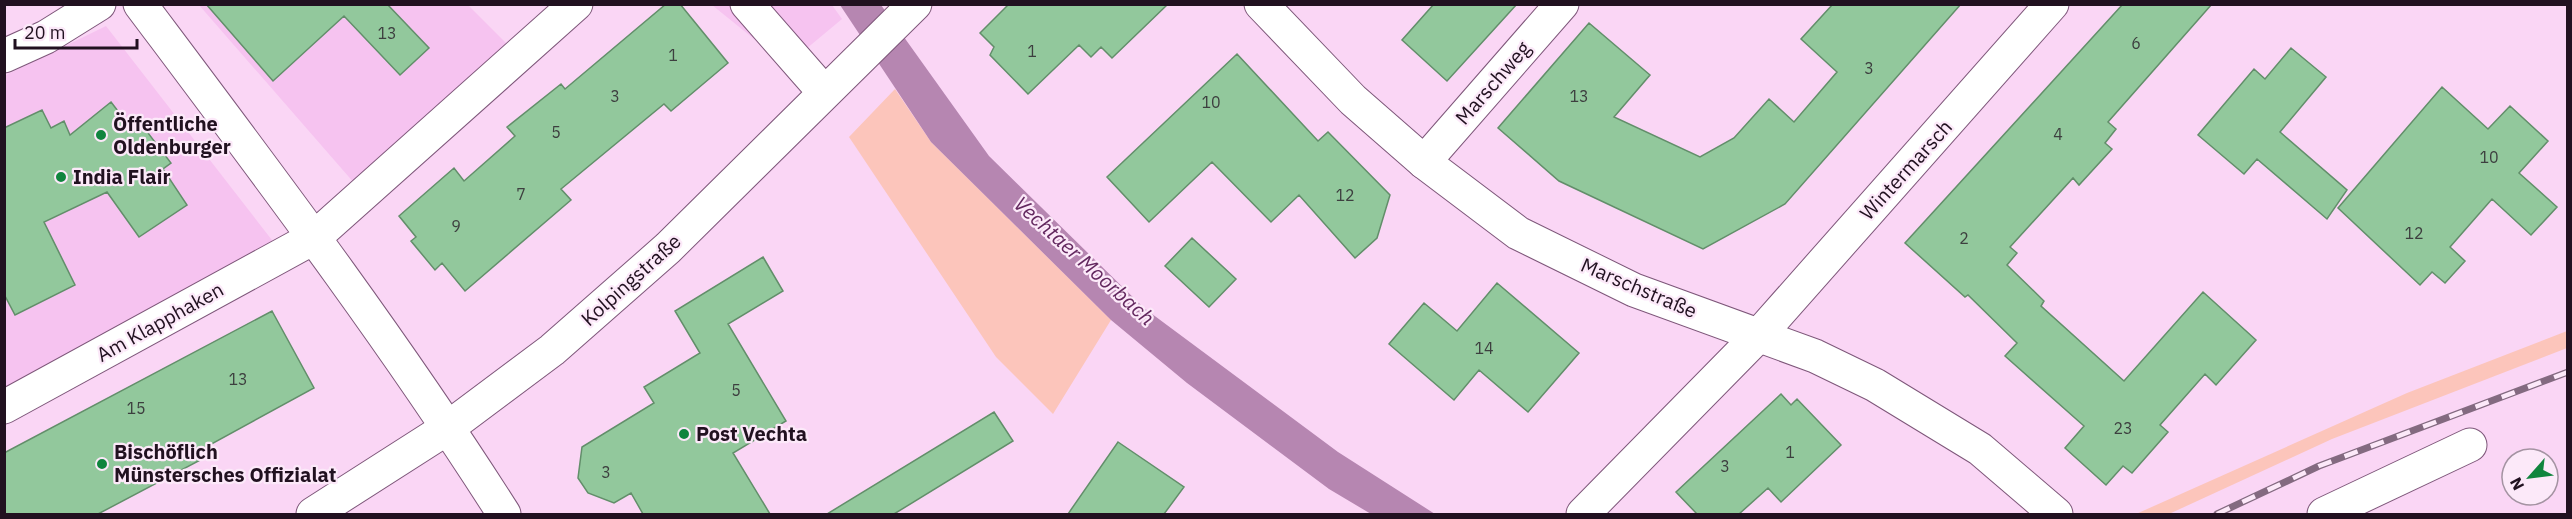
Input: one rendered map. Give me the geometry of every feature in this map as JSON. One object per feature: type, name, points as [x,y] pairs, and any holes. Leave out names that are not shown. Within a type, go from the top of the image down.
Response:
[{"type":"street","points":[[4,56],[46,37],[99,4]]},
{"type":"street","points":[[140,4],[315,237],[449,427],[504,514]]},
{"type":"street","name":"Am Klapphaken","points":[[4,407],[315,237],[576,4]]},
{"type":"street","points":[[747,4],[825,92]]},
{"type":"street","name":"Marschstraße","points":[[1261,4],[1353,100],[1424,162],[1518,233],[1634,290],[1815,356],[1875,385],[1980,449],[2056,514]]},
{"type":"street","name":"Marschweg","points":[[1424,162],[1562,4]]},
{"type":"street","name":"Wintermarsch","points":[[1583,514],[1759,335],[2052,4]]},
{"type":"street","name":"Kolpingstraße","points":[[313,514],[449,427],[552,350],[668,248],[849,67],[913,7]]},
{"type":"street","points":[[2324,514],[2470,445]]},
{"type":"shaded area","points":[[199,5],[468,5],[509,46],[355,184]]},
{"type":"shaded area","points":[[712,5],[832,5],[842,19],[782,69],[774,55]]},
{"type":"shaded area","points":[[106,26],[275,244],[5,393],[4,76]]},
{"type":"shaded area","points":[[895,89],[931,142],[1111,320],[1053,414],[996,357],[849,137]]},
{"type":"shaded area","points":[[2567,331],[2567,348],[2332,439],[2169,514],[2136,514],[2407,393]]},
{"type":"water","name":"Vechtaer Moorbach","points":[[840,5],[881,5],[989,156],[1144,308],[1338,452],[1435,514],[1371,514],[1329,489],[1187,383],[1111,320],[931,142]]},
{"type":"building","points":[[206,4],[387,4],[429,48],[400,75],[344,16],[273,81]]},
{"type":"building","points":[[666,4],[680,4],[728,63],[671,111],[664,104],[561,189],[571,200],[465,291],[442,263],[435,270],[411,241],[416,237],[399,216],[454,168],[464,181],[515,136],[507,127],[561,84],[565,89]]},
{"type":"building","points":[[1009,4],[1168,4],[1112,58],[1101,47],[1091,57],[1079,45],[1028,94],[990,55],[994,47],[980,33]]},
{"type":"building","points":[[1434,4],[1517,4],[1447,81],[1402,40]]},
{"type":"building","points":[[1833,4],[1961,4],[1785,204],[1703,249],[1559,181],[1498,128],[1589,23],[1650,75],[1614,117],[1700,157],[1734,138],[1769,99],[1794,122],[1837,72],[1801,39]]},
{"type":"building","points":[[2123,4],[2212,4],[2108,122],[2116,129],[2105,143],[2112,149],[2079,185],[2073,178],[2010,247],[2017,253],[2007,265],[2044,301],[2041,306],[2124,381],[2203,292],[2256,340],[2216,385],[2205,374],[2160,425],[2168,432],[2132,473],[2123,466],[2106,485],[2065,448],[2084,426],[2005,356],[2017,343],[1968,295],[1965,297],[1905,243]]},
{"type":"building","points":[[2291,48],[2326,77],[2280,132],[2347,190],[2327,219],[2257,159],[2244,174],[2198,135],[2254,69],[2265,79]]},
{"type":"building","points":[[1237,54],[1318,141],[1328,132],[1390,195],[1377,238],[1355,258],[1299,195],[1271,222],[1212,162],[1149,222],[1107,177]]},
{"type":"building","points":[[2442,87],[2488,129],[2510,106],[2548,141],[2519,173],[2557,207],[2531,235],[2492,199],[2450,247],[2465,261],[2445,283],[2432,272],[2420,285],[2338,208]]},
{"type":"building","points":[[111,102],[134,132],[142,125],[171,163],[163,169],[187,205],[139,237],[107,192],[44,222],[75,285],[15,315],[4,294],[4,128],[42,110],[51,128],[64,121],[70,135]]},
{"type":"building","points":[[1192,238],[1236,279],[1209,307],[1165,266]]},
{"type":"building","name":"Post Vechta","points":[[763,257],[783,291],[728,324],[786,421],[733,453],[770,514],[643,514],[631,493],[614,503],[588,493],[578,478],[582,447],[654,403],[644,387],[700,353],[675,311]]},
{"type":"building","points":[[1497,283],[1579,353],[1528,412],[1479,370],[1454,400],[1389,344],[1424,303],[1457,331]]},
{"type":"building","points":[[272,311],[314,388],[204,448],[208,456],[98,514],[4,514],[4,453]]},
{"type":"building","points":[[1781,394],[1791,405],[1797,399],[1841,445],[1781,502],[1768,488],[1739,514],[1697,514],[1676,492]]},
{"type":"building","points":[[994,412],[1013,441],[894,514],[827,514]]},
{"type":"building","points":[[1118,442],[1184,487],[1164,514],[1068,514]]},
{"type":"railway","points":[[2217,514],[2319,466],[2568,372]]},
{"type":"place","name":"Öffentliche Oldenburger","points":[[101,135]]},
{"type":"place","name":"India Flair","points":[[61,177]]},
{"type":"place","name":"Post Vechta","points":[[684,434]]},
{"type":"place","name":"Bischöflich Münstersches Offizialat","points":[[102,464]]}]
